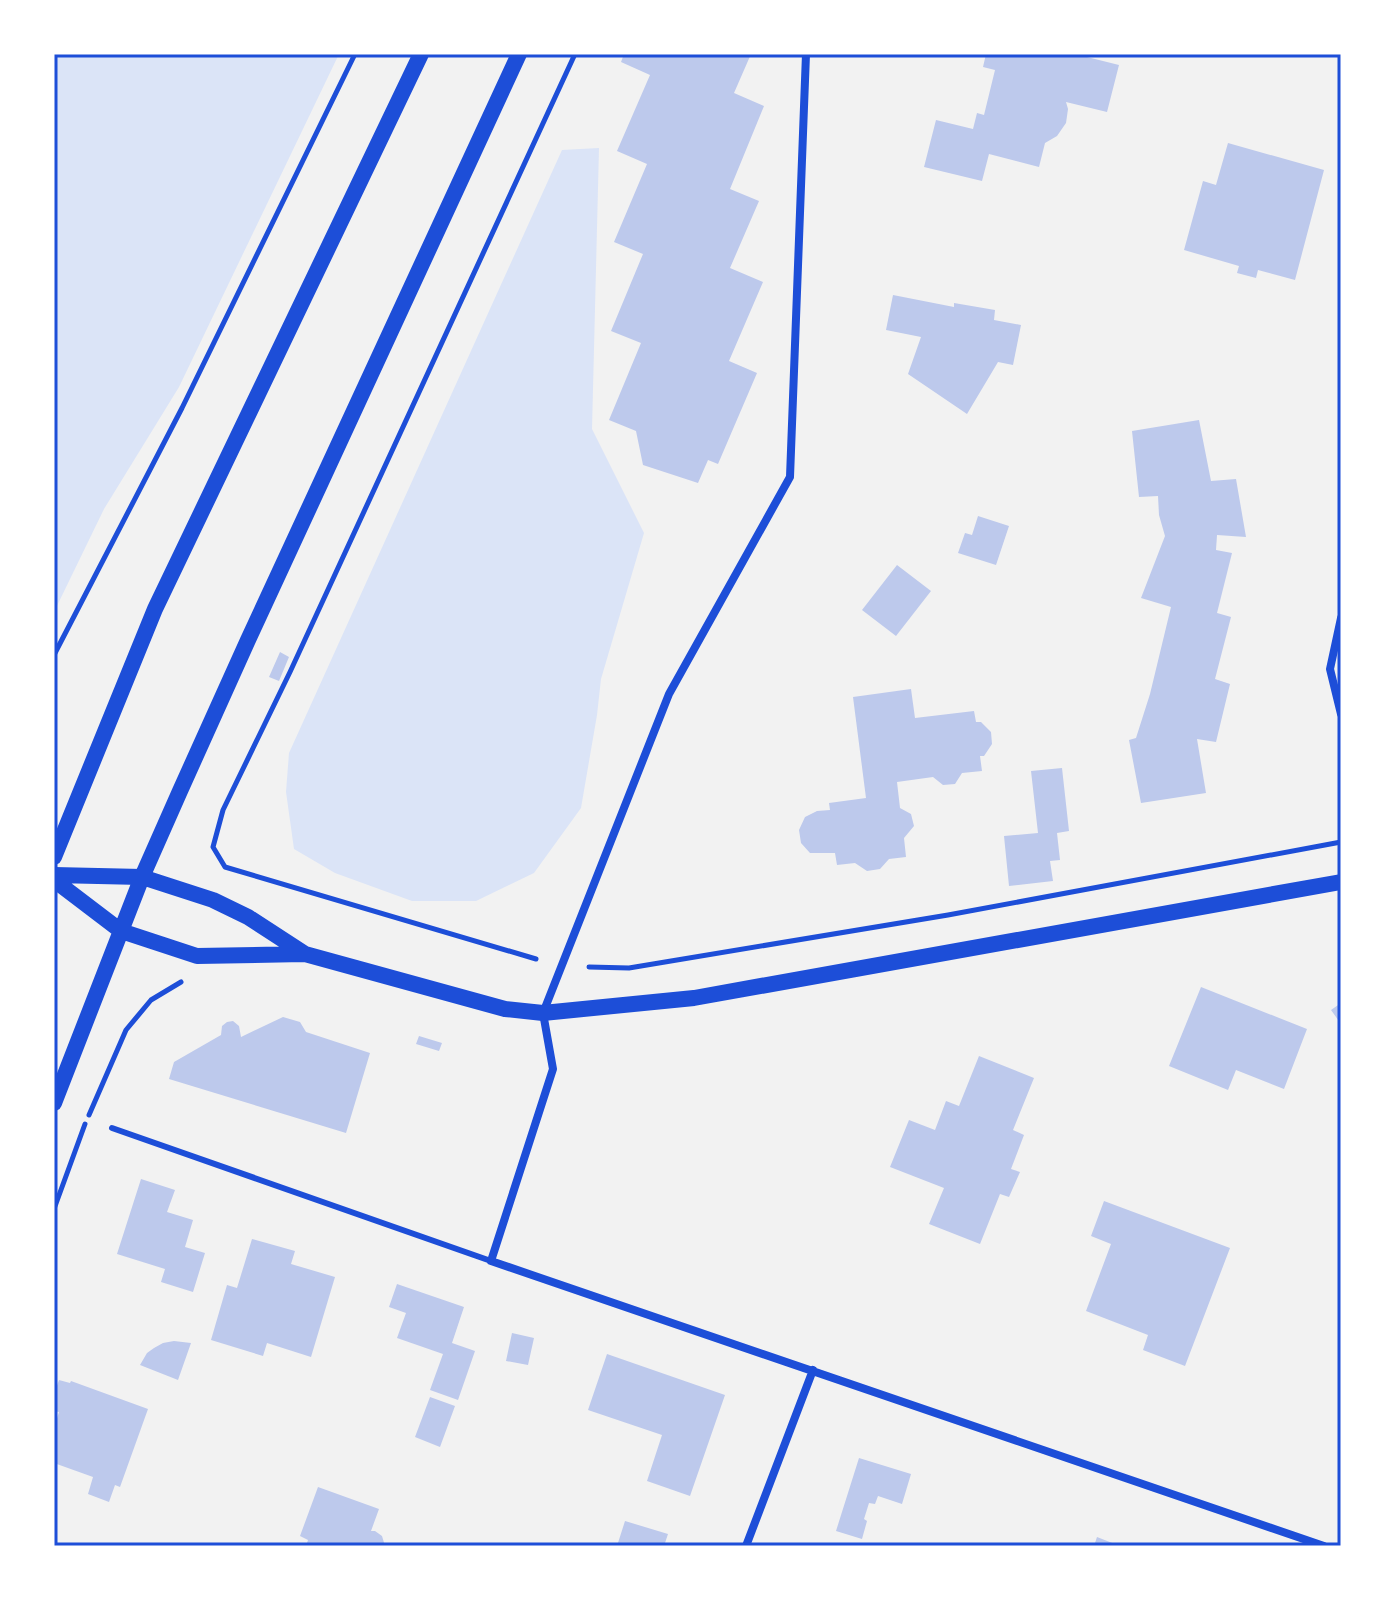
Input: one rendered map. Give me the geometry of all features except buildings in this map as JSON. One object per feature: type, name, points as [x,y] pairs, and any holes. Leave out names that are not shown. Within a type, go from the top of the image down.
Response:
[{"type":"main road","points":[[54,857],[155,609],[421,54]]},
{"type":"main road","points":[[54,1103],[142,877],[519,54]]},
{"type":"main road","points":[[54,877],[142,877],[213,900],[248,917],[305,954]]},
{"type":"main road","points":[[54,877],[121,931],[197,956],[305,954],[505,1009],[543,1013],[694,998],[1341,882]]},
{"type":"street","points":[[806,54],[790,477],[669,694],[543,1013],[553,1069],[491,1261],[1324,1546]]},
{"type":"street","points":[[1341,618],[1330,669],[1341,714]]},
{"type":"street","points":[[746,1546],[813,1370]]},
{"type":"lane","points":[[112,1128],[491,1261]]},
{"type":"path","points":[[54,655],[182,408],[355,54]]},
{"type":"path","points":[[575,54],[290,672],[223,810],[213,847],[225,867],[563,967],[629,968],[948,915],[1341,842]]},
{"type":"path","points":[[54,1209],[87,1119],[126,1030],[151,1000],[188,978]]},
{"type":"shaded area","points":[[54,54],[339,54],[179,387],[104,509],[54,612]]},
{"type":"shaded area","points":[[599,148],[592,429],[644,533],[601,679],[581,808],[534,873],[476,901],[412,901],[335,873],[294,849],[286,792],[289,753],[562,150]]}]
